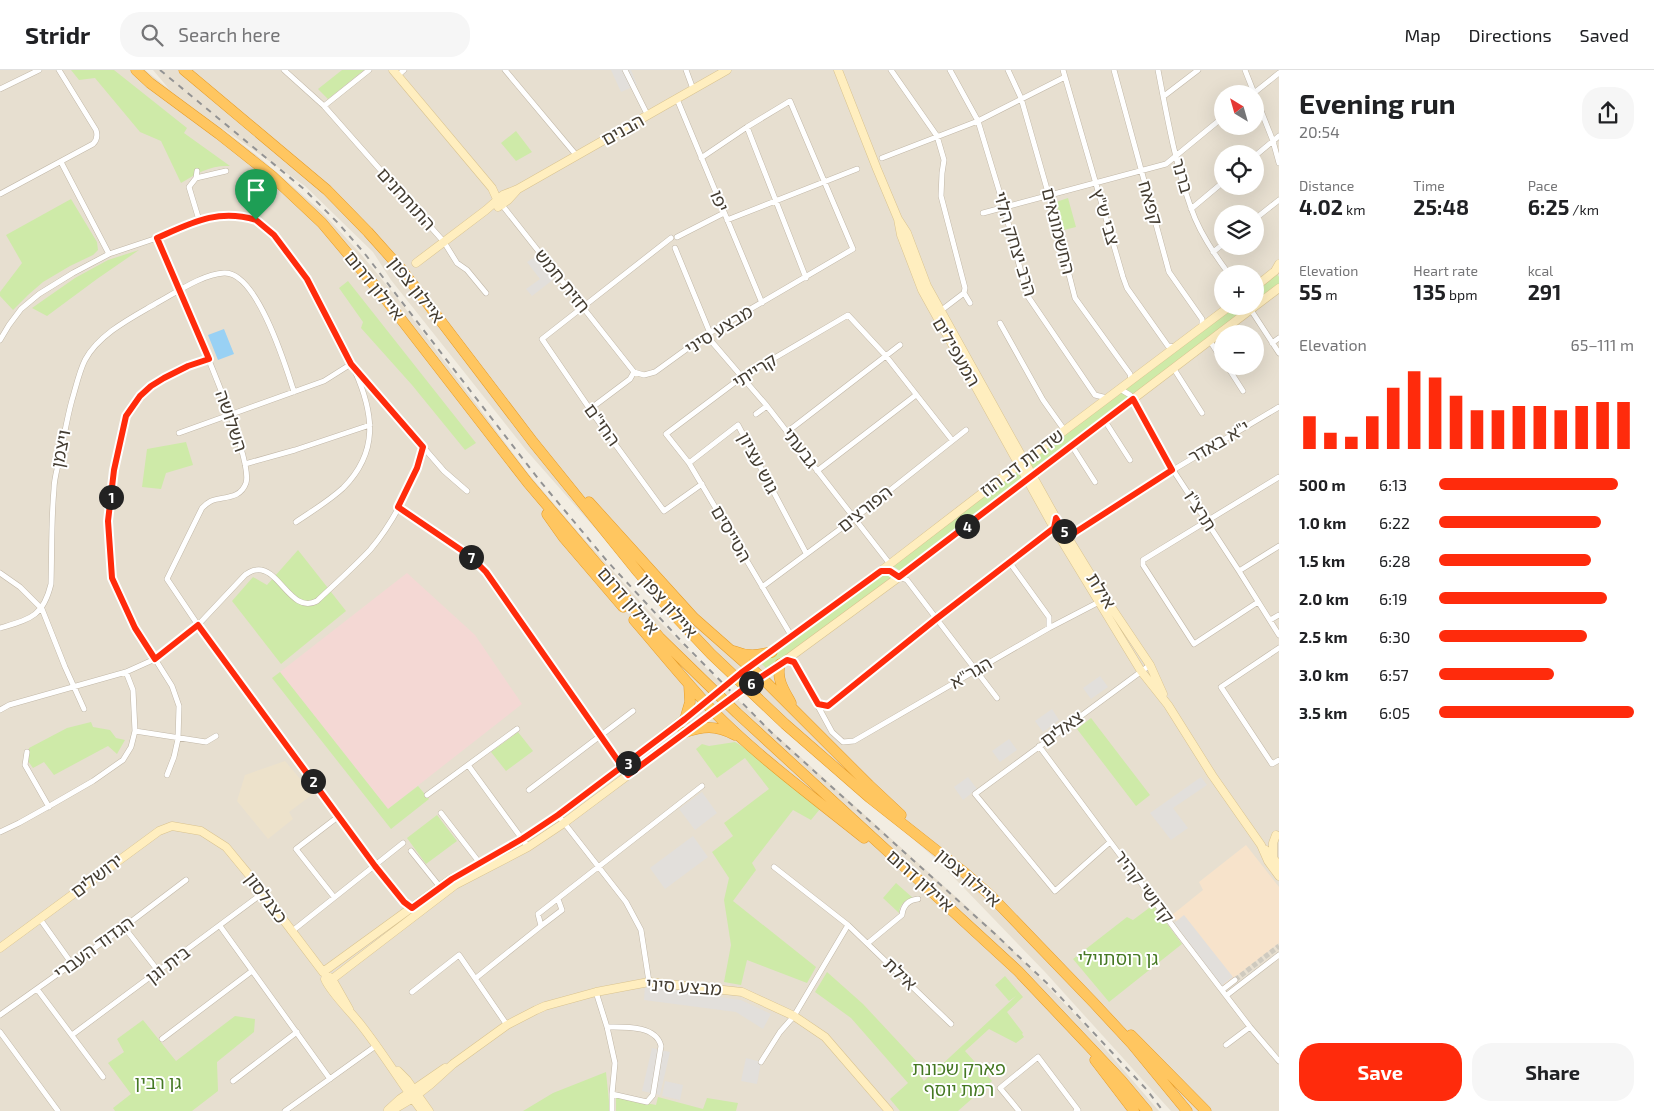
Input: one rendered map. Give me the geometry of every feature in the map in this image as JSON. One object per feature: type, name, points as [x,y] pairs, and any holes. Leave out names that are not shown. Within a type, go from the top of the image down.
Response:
[{"type":"highway","name":"איילון דרום","points":[[136,70],[272,176],[322,223],[380,292],[528,484],[640,617],[684,663],[1018,971],[1121,1080],[1146,1111]]},
{"type":"highway","name":"איילון צפון","points":[[184,70],[327,190],[368,232],[402,270],[533,442],[638,572],[711,654],[785,724],[862,792],[965,873],[991,896],[1132,1044],[1187,1111]]},
{"type":"highway","points":[[533,442],[622,537],[694,618],[727,648],[756,680],[799,717],[869,785],[965,873]]},
{"type":"highway","points":[[528,484],[564,538],[689,685],[709,699],[713,711],[746,741],[940,900]]},
{"type":"highway","points":[[727,648],[746,655],[755,656],[772,652]]},
{"type":"highway","points":[[789,660],[778,671],[781,685],[799,717]]},
{"type":"highway","points":[[685,719],[690,702],[689,685]]},
{"type":"highway","points":[[683,733],[714,727],[746,741]]},
{"type":"highway","points":[[1080,988],[1141,1044],[1206,1111]]},
{"type":"highway","points":[[1068,1023],[1134,1111]]},
{"type":"street","points":[[0,88],[39,70]]},
{"type":"street","points":[[0,194],[96,141],[98,135],[96,130],[59,70]]},
{"type":"street","name":"התותחנים","points":[[284,70],[324,106],[444,242],[457,262],[486,293]]},
{"type":"street","points":[[324,106],[369,70]]},
{"type":"street","points":[[505,70],[576,156]]},
{"type":"street","points":[[625,70],[648,116]]},
{"type":"street","points":[[686,70],[694,89]]},
{"type":"street","name":"הבנים","points":[[416,263],[486,210],[518,189],[727,70]]},
{"type":"street","name":"המעפילים","points":[[838,70],[938,313],[1030,479]]},
{"type":"street","points":[[891,70],[937,136],[944,160],[941,196],[965,288],[964,293],[970,304]]},
{"type":"street","name":"הרב יצחק הלוי","points":[[950,70],[978,121],[1004,207],[1027,295],[1095,395],[1107,398]]},
{"type":"street","name":"החשמונאים","points":[[1008,70],[1021,98],[1050,196],[1075,298],[1130,374],[1131,381]]},
{"type":"street","name":"צבי ש\"ץ","points":[[1063,70],[1127,288],[1168,346],[1176,347]]},
{"type":"street","name":"קפאח","points":[[1114,70],[1169,272],[1202,319],[1202,328]]},
{"type":"street","name":"ברנר","points":[[1158,70],[1175,156],[1191,209],[1213,252],[1222,265]]},
{"type":"street","points":[[1164,96],[1198,70]]},
{"type":"street","points":[[1245,70],[1251,85]]},
{"type":"street","name":"חזית חמש","points":[[398,72],[502,200],[634,372]]},
{"type":"street","points":[[1264,85],[1279,74]]},
{"type":"street","points":[[882,158],[978,121],[1065,77]]},
{"type":"street","name":"יפו","points":[[677,99],[762,303]]},
{"type":"street","points":[[701,158],[747,127],[790,102],[826,182]]},
{"type":"street","points":[[1264,118],[1279,163]]},
{"type":"street","points":[[983,213],[1166,164],[1214,124]]},
{"type":"street","points":[[747,127],[806,278]]},
{"type":"street","points":[[1264,148],[1279,136]]},
{"type":"street","points":[[61,162],[109,254]]},
{"type":"street","points":[[727,220],[857,169]]},
{"type":"street","points":[[197,171],[196,178],[189,187],[199,220]]},
{"type":"street","points":[[196,178],[226,171]]},
{"type":"street","name":"מבצע סיני","points":[[634,372],[644,375],[655,372],[708,334],[853,249],[826,182]]},
{"type":"street","points":[[1191,209],[1214,190]]},
{"type":"street","points":[[1264,212],[1279,200]]},
{"type":"street","points":[[583,307],[674,238],[724,213]]},
{"type":"street","points":[[0,340],[21,309],[40,294],[73,273],[109,254],[157,238],[199,220],[220,215],[245,216],[256,220],[274,235],[307,279],[351,364],[365,398],[371,432],[363,463],[353,477],[342,489],[296,522]]},
{"type":"street","name":"השלושה","points":[[157,238],[209,359],[230,414],[247,474],[246,483],[240,492],[233,496],[210,501],[202,508],[167,579],[198,625]]},
{"type":"street","name":"גבעתי","points":[[675,248],[708,334],[767,406],[890,564]]},
{"type":"street","points":[[1264,280],[1275,271],[1279,264]]},
{"type":"street","name":"ויצמן","points":[[42,609],[49,594],[51,584],[54,487],[69,412],[85,360],[109,333],[179,291],[216,274],[226,273],[235,276],[248,288],[262,308],[278,344],[294,392]]},
{"type":"street","name":"שדרות דב הוז","points":[[1264,300],[1279,288]]},
{"type":"street","points":[[938,313],[964,293]]},
{"type":"street","name":"החי\"ם","points":[[583,307],[542,339],[664,511],[702,484]]},
{"type":"street","name":"המעפילים","points":[[938,313],[1015,444],[1021,462]]},
{"type":"street","name":"קרייתי","points":[[666,434],[742,377],[848,315],[886,356]]},
{"type":"street","name":"שדרות דב הוז","points":[[323,972],[440,887],[479,862],[522,839],[558,815],[685,719],[746,670],[881,571],[1021,462],[1219,315]]},
{"type":"street","name":"שדרות דב הוז","points":[[329,981],[456,885],[528,847],[756,680],[789,660],[903,579],[908,571],[1244,315]]},
{"type":"street","points":[[1254,315],[1279,354]]},
{"type":"street","points":[[1000,323],[1043,400],[1065,431]]},
{"type":"street","points":[[1272,343],[1279,338]]},
{"type":"street","points":[[1210,341],[1214,347]]},
{"type":"street","points":[[787,432],[900,345]]},
{"type":"street","points":[[886,356],[952,440]]},
{"type":"street","points":[[167,775],[178,739],[179,706],[172,686],[135,628],[112,578],[108,521],[114,470],[126,416],[140,396],[151,386],[188,366],[209,359]]},
{"type":"street","points":[[179,432],[324,381],[351,364]]},
{"type":"street","points":[[351,364],[444,471],[467,491]]},
{"type":"street","points":[[1174,369],[1202,413]]},
{"type":"street","points":[[590,409],[630,379],[634,372]]},
{"type":"street","points":[[1233,375],[1243,391]]},
{"type":"street","name":"תרצ\"ו","points":[[1120,389],[1133,399],[1172,470],[1279,635]]},
{"type":"street","points":[[817,471],[916,395]]},
{"type":"street","points":[[756,414],[767,406]]},
{"type":"street","name":"י\"א באדר","points":[[1068,537],[1172,470],[1279,407]]},
{"type":"street","points":[[1105,422],[1130,460]]},
{"type":"street","points":[[245,464],[308,446],[370,425]]},
{"type":"street","name":"גוש עציון","points":[[689,463],[738,426],[806,553]]},
{"type":"street","name":"הפורצים","points":[[762,587],[855,518],[966,430]]},
{"type":"street","name":"הטייסים","points":[[666,434],[689,463],[792,637]]},
{"type":"street","points":[[1015,444],[1026,453],[1036,452]]},
{"type":"street","points":[[1072,446],[1095,482]]},
{"type":"street","points":[[0,710],[9,705],[126,672],[155,659],[198,625],[245,575],[254,570],[262,570],[269,573],[297,600],[305,604],[312,604],[317,601],[371,549],[398,507],[417,468],[423,447]]},
{"type":"street","points":[[1258,602],[1194,644],[1143,565],[1144,560],[1279,477]]},
{"type":"street","name":"אילת","points":[[1030,479],[1109,605],[1150,665],[1168,705]]},
{"type":"street","name":"אילת","points":[[1030,479],[1054,528],[1141,671],[1168,705],[1212,775],[1261,845],[1279,865]]},
{"type":"street","points":[[398,507],[470,556],[486,572],[628,775]]},
{"type":"street","points":[[823,714],[828,706],[936,619],[1054,528],[1056,518]]},
{"type":"street","points":[[1066,548],[1068,537]]},
{"type":"street","points":[[1239,571],[1279,546]]},
{"type":"street","points":[[1010,563],[1048,617],[1049,628]]},
{"type":"street","points":[[890,564],[899,570],[908,571]]},
{"type":"street","points":[[881,571],[890,571],[903,579],[998,698]]},
{"type":"street","points":[[0,573],[20,587],[42,609],[84,709]]},
{"type":"street","points":[[1098,602],[1109,605]]},
{"type":"street","name":"הגר\"א","points":[[823,714],[832,732],[843,742],[854,741],[1049,628],[1098,602]]},
{"type":"street","points":[[0,628],[23,622],[42,609]]},
{"type":"street","points":[[1270,620],[1279,615]]},
{"type":"street","points":[[198,625],[375,866],[404,902],[412,908]]},
{"type":"street","points":[[1279,648],[1220,687],[1272,764],[1279,760]]},
{"type":"street","points":[[789,660],[823,714]]},
{"type":"street","name":"צאלים","points":[[1110,842],[1055,891],[975,794],[1150,665]]},
{"type":"street","points":[[0,832],[49,807],[93,781],[123,760],[131,747],[135,731],[133,690],[126,672]]},
{"type":"street","points":[[818,704],[828,706]]},
{"type":"street","points":[[529,790],[633,711]]},
{"type":"street","points":[[427,795],[517,729]]},
{"type":"street","points":[[135,731],[206,742],[216,736]]},
{"type":"street","name":"קדושי קהיר","points":[[1039,746],[1250,1027],[1279,1061]]},
{"type":"street","points":[[27,752],[25,765],[49,807]]},
{"type":"street","points":[[468,765],[528,847]]},
{"type":"street","points":[[541,926],[538,914],[702,786]]},
{"type":"street","points":[[442,813],[479,862]]},
{"type":"street","points":[[558,815],[626,902],[641,930],[649,982]]},
{"type":"street","points":[[334,897],[296,849],[339,816]]},
{"type":"street","name":"ירושלים","points":[[0,948],[159,831],[172,826],[201,831]]},
{"type":"street","name":"כצנלסון","points":[[201,831],[226,847],[323,972],[413,1094],[429,1111]]},
{"type":"street","points":[[1261,845],[1277,834]]},
{"type":"street","points":[[1273,858],[1273,843],[1277,834]]},
{"type":"street","points":[[291,932],[403,843]]},
{"type":"street","name":"אילת","points":[[1261,845],[1268,861],[1279,876]]},
{"type":"street","points":[[412,851],[440,887]]},
{"type":"street","name":"אילת","points":[[774,867],[848,925],[951,1024]]},
{"type":"street","name":"הגדוד העברי","points":[[0,1015],[124,927],[186,880]]},
{"type":"street","name":"בית וגן","points":[[72,1035],[263,893]]},
{"type":"street","points":[[476,978],[562,910],[558,899]]},
{"type":"street","points":[[868,943],[902,915],[906,904],[918,899]]},
{"type":"street","points":[[40,919],[72,964]]},
{"type":"street","points":[[762,1062],[780,1032],[794,1016],[848,925]]},
{"type":"street","points":[[220,926],[330,1079]]},
{"type":"street","points":[[124,927],[159,972]]},
{"type":"street","points":[[412,992],[459,954],[507,1025]]},
{"type":"street","points":[[1226,995],[1279,955]]},
{"type":"street","points":[[341,994],[341,980],[345,970]]},
{"type":"street","points":[[162,1038],[252,971]]},
{"type":"street","points":[[1222,990],[1235,980]]},
{"type":"street","name":"כצנלסון","points":[[329,981],[341,994],[349,1009]]},
{"type":"street","name":"מבצע סיני","points":[[389,1111],[413,1094],[436,1073],[453,1064],[507,1025],[545,1006],[596,992],[649,982],[742,992],[794,1016],[825,1038],[889,1111]]},
{"type":"street","points":[[38,988],[103,1077]]},
{"type":"street","points":[[596,992],[607,1026],[615,1063],[612,1111]]},
{"type":"street","points":[[607,1026],[640,1028],[656,1037],[661,1043],[653,1095],[647,1102],[612,1094]]},
{"type":"street","points":[[1226,1045],[1250,1027]]},
{"type":"street","points":[[0,1032],[58,1111]]},
{"type":"street","points":[[232,1081],[297,1032]]},
{"type":"street","points":[[285,1111],[377,1045]]},
{"type":"street","points":[[1019,1111],[1000,1088],[1038,1057],[1078,1110],[1076,1111]]},
{"type":"street","name":"כצנלסון","points":[[413,1094],[422,1111]]},
{"type":"shaded area","points":[[0,70],[145,70],[169,89],[153,70],[1279,70],[1279,1111],[1171,1111],[1045,972],[937,860],[797,737],[677,621],[526,450],[391,280],[373,252],[305,186],[219,126],[260,158],[321,211],[360,253],[399,300],[527,472],[649,611],[746,708],[996,933],[1081,1021],[1159,1111],[0,1111]]},
{"type":"shaded area","points":[[611,70],[631,70],[637,85],[621,92]]},
{"type":"shaded area","points":[[536,256],[554,279],[532,296],[526,289],[540,279],[527,262]]},
{"type":"shaded area","points":[[407,573],[475,635],[522,704],[388,809],[280,672]]},
{"type":"shaded area","points":[[1100,676],[1108,687],[1091,699],[1083,688]]},
{"type":"shaded area","points":[[1052,709],[1059,720],[1043,732],[1035,721]]},
{"type":"shaded area","points":[[1009,739],[1017,750],[1000,762],[992,751]]},
{"type":"shaded area","points":[[285,761],[313,794],[289,812],[293,819],[268,839],[237,801],[245,775]]},
{"type":"shaded area","points":[[968,777],[977,789],[963,800],[954,787]]},
{"type":"shaded area","points":[[1201,777],[1207,785],[1173,808],[1188,828],[1171,840],[1150,813]]},
{"type":"shaded area","points":[[702,792],[717,813],[695,830],[679,809]]},
{"type":"shaded area","points":[[693,836],[708,857],[665,889],[650,868]]},
{"type":"shaded area","points":[[1246,845],[1279,887],[1279,943],[1225,985],[1172,915],[1203,890],[1199,882]]},
{"type":"shaded area","points":[[1184,915],[1233,977],[1221,986],[1174,923]]},
{"type":"shaded area","points":[[645,986],[741,1000],[771,1014],[763,1029],[736,1012],[644,1000]]},
{"type":"shaded area","points":[[652,1048],[670,1052],[660,1095],[642,1091]]},
{"type":"shaded area","points":[[746,1058],[761,1062],[757,1084],[741,1081]]},
{"type":"shaded area","points":[[665,1081],[683,1085],[680,1100],[662,1096]]},
{"type":"green space","points":[[71,70],[114,70],[187,128],[184,133],[230,166],[204,170],[181,183],[161,141],[140,132],[95,78],[79,80]]},
{"type":"green space","points":[[342,70],[364,70],[328,99],[318,89]]},
{"type":"green space","points":[[516,131],[532,152],[516,161],[501,143]]},
{"type":"green space","points":[[1068,198],[1076,227],[1064,230],[1056,202]]},
{"type":"green space","points":[[71,199],[97,242],[98,250],[93,255],[43,282],[13,310],[0,296],[0,292],[22,263],[6,235]]},
{"type":"green space","points":[[139,250],[47,316],[32,308],[75,278],[108,260]]},
{"type":"green space","points":[[1275,271],[1279,277],[1279,288],[1264,300],[1264,280]]},
{"type":"green space","points":[[348,281],[476,443],[465,450],[412,385],[361,328],[363,322],[339,288]]},
{"type":"green space","points":[[1218,315],[1244,315],[1231,325],[1214,325],[1214,338],[1033,477],[1024,461]]},
{"type":"green space","points":[[186,442],[193,465],[166,473],[161,489],[142,487],[147,449]]},
{"type":"green space","points":[[1019,464],[1028,481],[907,571],[899,570],[890,564]]},
{"type":"green space","points":[[298,550],[346,611],[281,664],[232,601],[253,577],[267,585]]},
{"type":"green space","points":[[881,571],[890,571],[899,577],[769,671],[759,661]]},
{"type":"green space","points":[[280,672],[388,809],[418,786],[429,799],[391,829],[272,678]]},
{"type":"green space","points":[[1091,718],[1150,795],[1136,806],[1077,729]]},
{"type":"green space","points":[[91,722],[93,727],[110,730],[116,738],[125,740],[117,754],[108,746],[54,775],[44,762],[33,768],[28,761],[29,748],[67,728]]},
{"type":"green space","points":[[518,732],[533,751],[506,771],[491,752]]},
{"type":"green space","points":[[735,742],[750,751],[820,809],[811,820],[793,810],[752,863],[756,870],[733,901],[816,967],[807,983],[747,960],[741,985],[724,982],[731,945],[724,900],[729,878],[712,852],[733,836],[724,823],[769,789],[745,758],[717,778],[696,749],[702,744],[709,746]]},
{"type":"green space","points":[[437,815],[457,841],[426,864],[407,838]]},
{"type":"green space","points":[[896,883],[913,898],[903,903],[899,913],[883,898]]},
{"type":"green space","name":"גן רוסתוילי","points":[[1153,905],[1182,944],[1109,1002],[1073,959],[1127,917],[1133,920]]},
{"type":"green space","name":"פארק שכונת רמת יוסף","points":[[827,972],[863,1004],[919,1064],[914,1068],[924,1081],[1016,996],[1009,1001],[995,985],[1005,976],[1023,997],[1007,1012],[1024,1037],[1016,1043],[989,1029],[965,1051],[992,1081],[958,1111],[900,1111],[890,1099],[908,1083],[851,1018],[815,992]]},
{"type":"green space","name":"גן רבין","points":[[235,1016],[255,1019],[254,1032],[217,1062],[218,1091],[192,1111],[115,1111],[113,1108],[131,1094],[108,1063],[124,1052],[117,1039],[143,1020],[176,1061]]},
{"type":"green space","points":[[606,1072],[610,1111],[523,1111],[553,1093]]},
{"type":"green space","points":[[616,1097],[656,1105],[658,1097],[703,1109],[707,1098],[738,1103],[736,1111],[616,1111]]},
{"type":"water","points":[[224,329],[234,354],[218,360],[208,335]]},
{"type":"tunnel","points":[[1235,980],[1279,946]]},
{"type":"railway","points":[[160,70],[305,190],[339,224],[365,254],[540,481],[607,561],[684,644],[773,734],[994,933],[1052,988],[1147,1090],[1163,1111]]},
{"type":"route","points":[[256,220],[245,216],[220,215],[199,220],[157,238],[209,359],[188,366],[151,386],[140,396],[126,416],[114,470],[108,521],[112,578],[135,628],[155,659],[198,625],[375,866],[404,902],[412,908],[452,879],[522,839],[558,815],[622,767],[685,719],[741,673],[881,571],[890,571],[899,577],[1133,399],[1172,470],[1068,537],[1056,518],[1054,528],[936,619],[828,706],[818,704],[794,662],[787,660],[752,683],[628,775],[622,767],[544,656],[486,572],[470,556],[398,507],[417,468],[423,447],[351,364],[307,279],[284,246],[256,220]]}]
